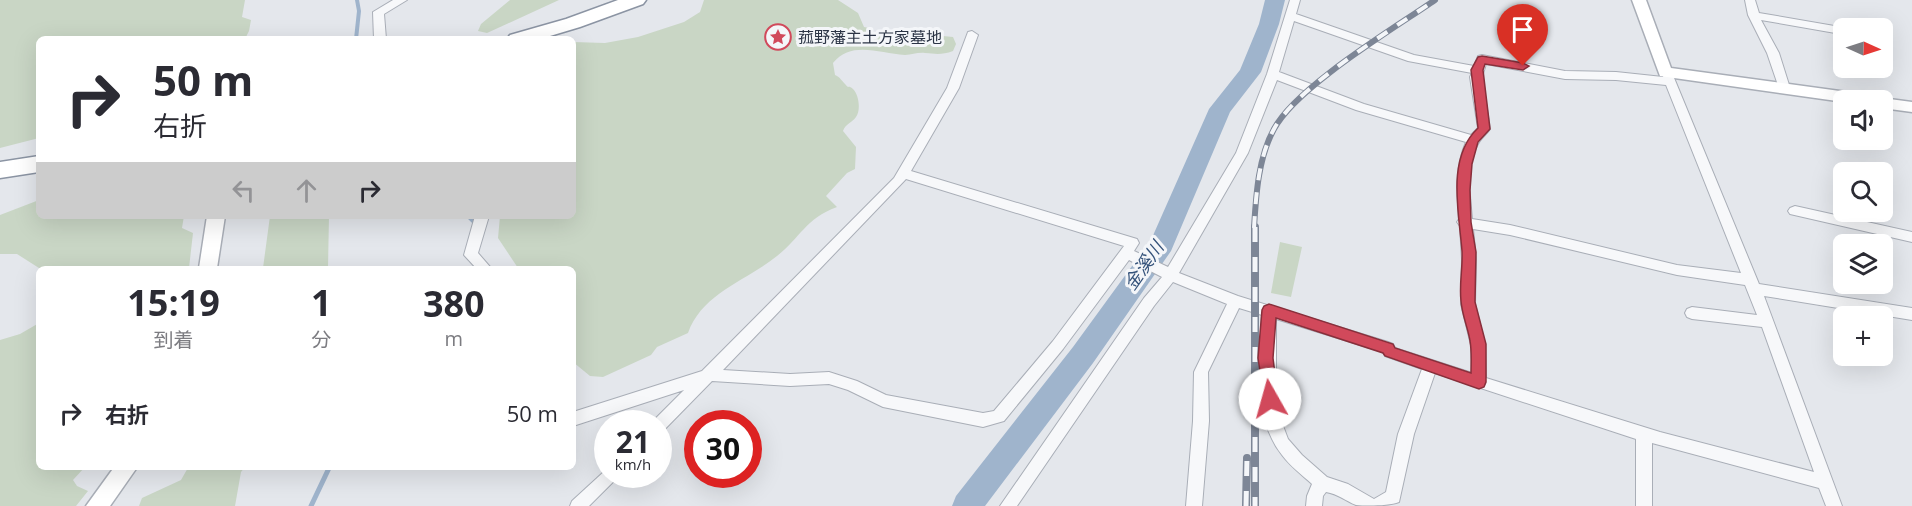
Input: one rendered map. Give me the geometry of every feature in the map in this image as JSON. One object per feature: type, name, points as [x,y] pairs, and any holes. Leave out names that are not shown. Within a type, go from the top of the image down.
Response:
[{"type":"highway","points":[[528,36],[573,23],[636,0]]},
{"type":"highway","points":[[0,170],[36,164]]},
{"type":"street","points":[[380,36],[378,12],[402,0]]},
{"type":"street","points":[[1008,506],[1168,274],[1242,153],[1273,74],[1295,0]]},
{"type":"street","points":[[1639,0],[1767,322],[1834,506]]},
{"type":"street","points":[[1750,0],[1753,15],[1773,53],[1784,88]]},
{"type":"street","points":[[1753,15],[1833,29]]},
{"type":"street","points":[[1291,16],[1412,58],[1477,70]]},
{"type":"street","points":[[672,412],[904,174],[952,88],[972,35]]},
{"type":"street","points":[[1479,382],[1478,344],[1468,302],[1469,252],[1464,222],[1465,164],[1473,140],[1484,129],[1477,70],[1482,59],[1565,75],[1668,77],[1833,95]]},
{"type":"street","points":[[1273,74],[1360,107],[1473,140]]},
{"type":"street","points":[[1893,104],[1912,107]]},
{"type":"street","points":[[576,418],[710,375],[790,380],[829,378],[852,385],[883,401],[983,420],[999,416],[1129,255],[1132,243],[904,174]]},
{"type":"street","points":[[1795,211],[1912,237]]},
{"type":"street","points":[[208,266],[216,219]]},
{"type":"street","points":[[481,219],[471,255],[482,266]]},
{"type":"street","points":[[1464,222],[1510,230],[1677,270],[1912,314]]},
{"type":"street","points":[[1129,255],[1168,274],[1235,301],[1388,348],[1390,352],[1479,382],[1745,464],[1824,482]]},
{"type":"street","points":[[1194,506],[1201,421],[1202,372],[1235,301]]},
{"type":"street","points":[[1269,310],[1266,358],[1273,419],[1278,435],[1290,454],[1323,484],[1333,485],[1373,506],[1393,497],[1406,434],[1431,366]]},
{"type":"street","points":[[1692,313],[1767,322]]},
{"type":"street","points":[[1644,433],[1644,506]]},
{"type":"street","points":[[97,506],[125,470]]},
{"type":"street","points":[[1314,506],[1317,488],[1323,484]]},
{"type":"street","points":[[578,506],[596,488]]},
{"type":"green space","points":[[0,0],[245,0],[242,17],[251,20],[246,36],[36,36],[36,139],[0,148]]},
{"type":"green space","points":[[510,0],[559,0],[487,33],[478,31],[481,24]]},
{"type":"green space","points":[[704,0],[838,0],[858,13],[864,27],[869,28],[878,36],[953,37],[956,44],[953,51],[942,54],[905,55],[858,50],[841,56],[833,63],[835,75],[855,92],[859,107],[856,117],[843,131],[856,147],[855,169],[847,173],[826,196],[837,207],[810,223],[785,249],[765,265],[714,298],[703,308],[688,333],[657,347],[651,355],[603,377],[590,376],[576,364],[576,266],[517,266],[498,238],[500,219],[576,219],[576,42],[605,43],[638,37],[684,22],[700,12]]},
{"type":"green space","points":[[36,201],[36,219],[184,219],[182,228],[193,233],[189,266],[36,266],[17,254],[0,254],[0,215]]},
{"type":"green space","points":[[270,219],[329,219],[328,266],[263,266]]},
{"type":"green space","points":[[1280,242],[1302,247],[1291,297],[1271,293]]},
{"type":"green space","points":[[36,325],[36,470],[82,470],[73,480],[77,486],[88,491],[76,506],[0,506],[0,340],[20,334]]},
{"type":"green space","points":[[187,470],[243,470],[235,506],[139,506],[142,498],[181,480]]},
{"type":"waterway","points":[[356,36],[359,11],[357,0]]},
{"type":"waterway","name":"金溪川","points":[[967,506],[1083,355],[1162,244],[1220,109],[1250,72],[1269,24],[1275,0]]},
{"type":"waterway","points":[[311,506],[328,470]]},
{"type":"railway","points":[[1254,228],[1264,152],[1274,129],[1286,113],[1324,77],[1371,42],[1435,0]]},
{"type":"railway","points":[[1255,227],[1255,506]]},
{"type":"railway","points":[[1246,506],[1247,458]]},
{"type":"place","name":"菰野藩主土方家墓地","points":[[778,37]]},
{"type":"route","points":[[1270,399],[1266,358],[1269,310],[1388,348],[1390,352],[1479,382],[1478,344],[1468,302],[1469,252],[1464,222],[1465,164],[1473,140],[1484,129],[1476,77],[1482,59],[1523,66]]}]
